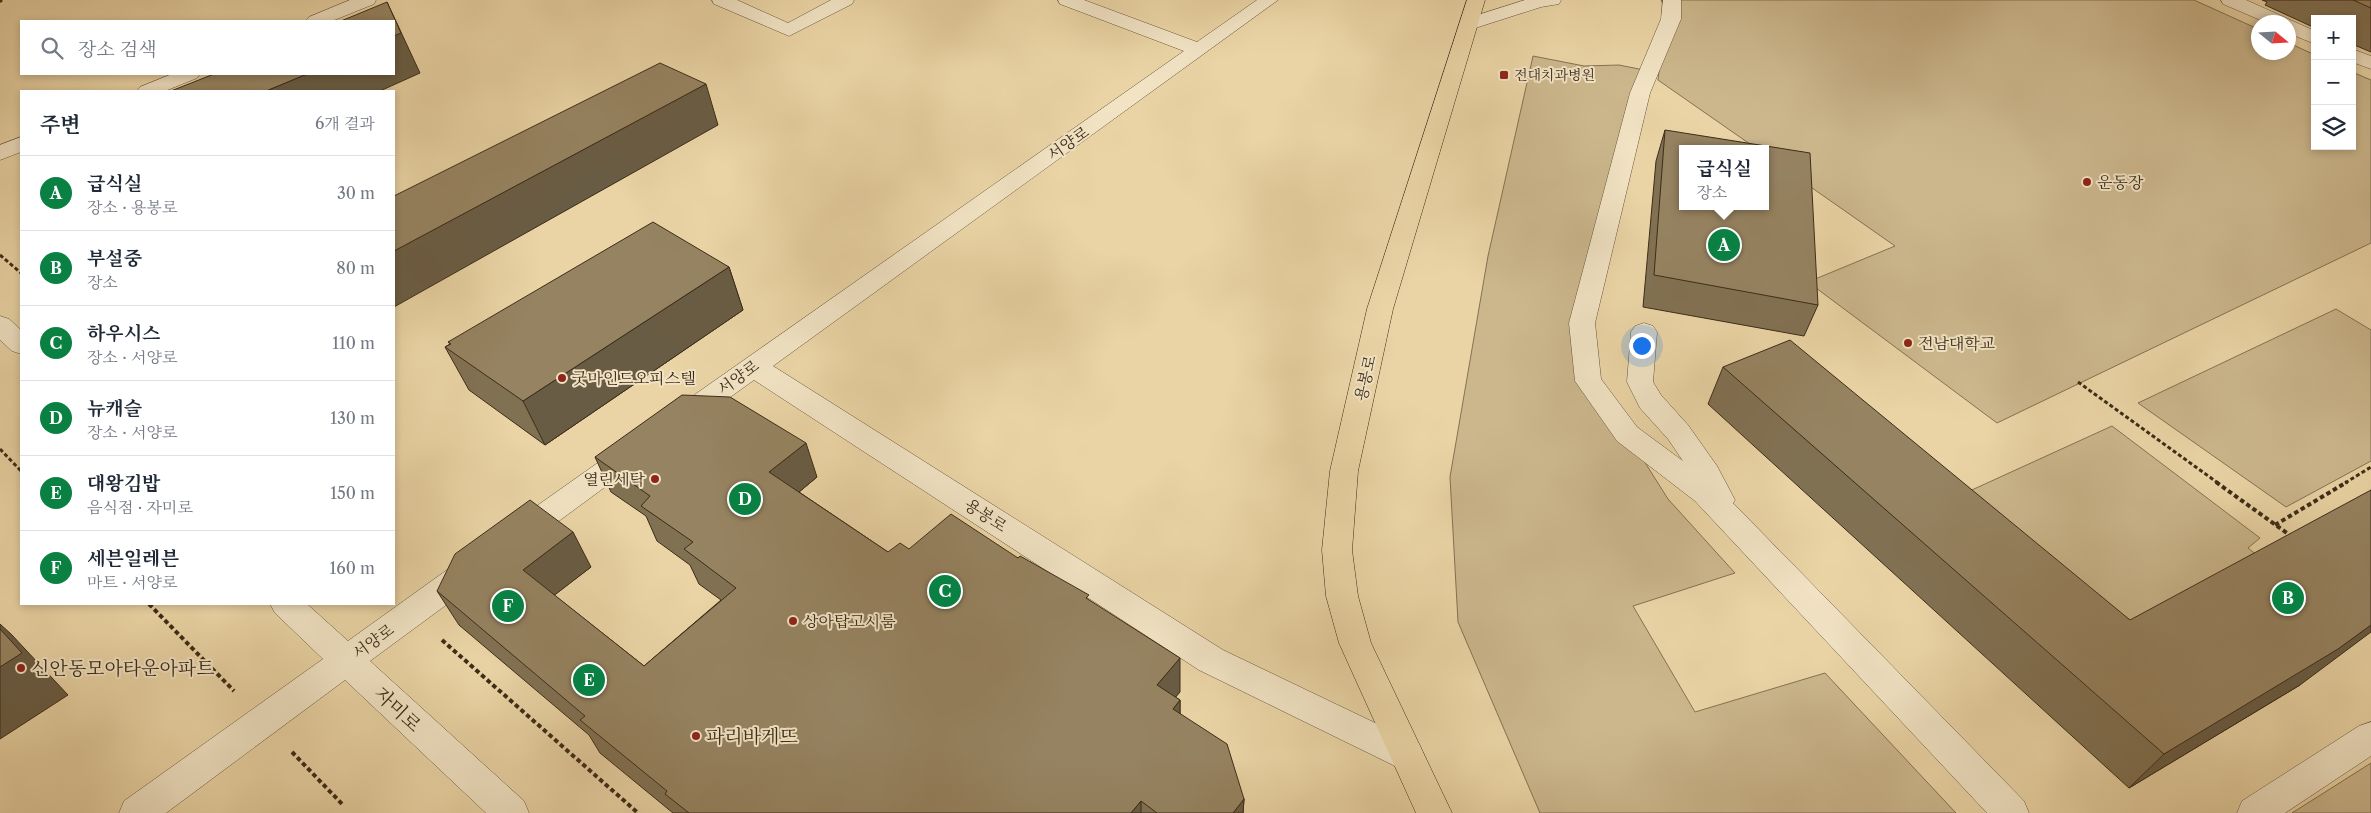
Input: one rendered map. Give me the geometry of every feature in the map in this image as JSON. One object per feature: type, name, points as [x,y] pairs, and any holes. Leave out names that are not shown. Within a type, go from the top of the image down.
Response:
[{"type":"main road","name":"용봉로","points":[[1434,813],[1355,643],[1342,596],[1337,550],[1344,472],[1380,309],[1472,12]]},
{"type":"street","points":[[318,20],[367,0]]},
{"type":"street","points":[[721,0],[789,30],[845,0]]},
{"type":"street","points":[[1067,0],[1199,50]]},
{"type":"street","name":"서양로","points":[[137,813],[494,552],[1269,0]]},
{"type":"street","points":[[1472,12],[1552,0]]},
{"type":"street","points":[[1672,0],[1672,19],[1640,93],[1582,323],[1588,380],[1627,434],[1705,493],[2011,813]]},
{"type":"street","points":[[2230,0],[2264,15]]},
{"type":"street","points":[[2296,30],[2311,36]]},
{"type":"street","points":[[2356,56],[2371,63]]},
{"type":"street","points":[[150,90],[188,75]]},
{"type":"street","points":[[0,153],[20,144]]},
{"type":"street","points":[[0,325],[20,344]]},
{"type":"street","points":[[1644,332],[1640,382],[1650,401],[1678,432],[1707,474],[1727,515]]},
{"type":"street","name":"용봉로","points":[[753,366],[1211,660],[1408,755]]},
{"type":"street","name":"자미로","points":[[287,605],[510,813]]},
{"type":"street","points":[[2255,813],[2371,737]]},
{"type":"path","points":[[0,254],[20,272]]},
{"type":"path","points":[[2078,382],[2296,539]]},
{"type":"path","points":[[0,449],[20,470]]},
{"type":"path","points":[[2275,525],[2371,466]]},
{"type":"path","points":[[411,613],[638,813]]},
{"type":"shaded area","name":"운동장","points":[[1661,0],[2194,0],[2251,26],[2251,60],[2296,60],[2296,46],[2311,53],[2311,150],[2356,150],[2356,74],[2371,80],[2371,243],[1997,423],[1808,282],[1895,246],[1769,158],[1769,145],[1751,145],[1658,80],[1666,11]]},
{"type":"shaded area","points":[[1533,56],[1584,66],[1619,65],[1649,71],[1582,323],[1588,380],[1627,434],[1668,499],[1735,573],[1633,606],[1695,712],[1825,673],[1956,813],[1540,813],[1458,622],[1450,477],[1488,256]]},
{"type":"shaded area","points":[[2336,309],[2371,330],[2371,461],[2286,507],[2138,403]]},
{"type":"shaded area","points":[[2112,426],[2260,538],[2248,548],[2267,563],[2099,656],[1928,510]]},
{"type":"shaded area","points":[[2371,763],[2371,813],[2292,813]]},
{"type":"building","points":[[2353,0],[2371,0],[2371,8]]},
{"type":"building","points":[[387,2],[401,33],[395,36],[395,20],[343,20]]},
{"type":"building","points":[[660,63],[706,84],[395,250],[395,196]]},
{"type":"building","points":[[211,75],[305,75],[268,90],[174,90]]},
{"type":"building","points":[[1665,130],[1760,145],[1679,145],[1679,210],[1769,210],[1769,146],[1810,153],[1818,305],[1654,275]]},
{"type":"building","points":[[653,222],[729,267],[523,401],[445,347],[451,344],[448,342]]},
{"type":"building","points":[[1790,340],[2130,620],[2371,490],[2371,625],[2338,649],[2164,754],[1723,367]]},
{"type":"building","points":[[682,395],[730,397],[806,443],[769,472],[888,552],[900,543],[909,549],[951,514],[1018,558],[1020,556],[1089,595],[1086,598],[1180,658],[1157,685],[1180,700],[1173,709],[1227,744],[1244,799],[1233,813],[1157,813],[1141,801],[1131,813],[689,813],[665,794],[667,791],[580,720],[585,716],[437,591],[455,554],[530,500],[573,532],[523,570],[644,666],[736,588],[684,549],[693,542],[641,506],[650,496],[595,457]]},
{"type":"building","points":[[0,629],[22,653],[0,667]]},
{"type":"place","name":"전대치과병원","points":[[1504,75]]},
{"type":"place","name":"운동장","points":[[2087,182]]},
{"type":"place","name":"급식실","points":[[1724,245]]},
{"type":"place","name":"전남대학교","points":[[1908,343]]},
{"type":"place","name":"굿마인드오피스텔","points":[[562,378]]},
{"type":"place","name":"열린세탁","points":[[655,479]]},
{"type":"place","name":"뉴캐슬","points":[[745,499]]},
{"type":"place","name":"하우시스","points":[[945,591]]},
{"type":"place","name":"부설중","points":[[2288,598]]},
{"type":"place","name":"세븐일레븐","points":[[508,606]]},
{"type":"place","name":"상아탑고시룸","points":[[793,621]]},
{"type":"place","name":"신안동모아타운아파트","points":[[21,668]]},
{"type":"place","name":"대왕김밥","points":[[589,680]]},
{"type":"place","name":"파리바게뜨","points":[[696,736]]}]
